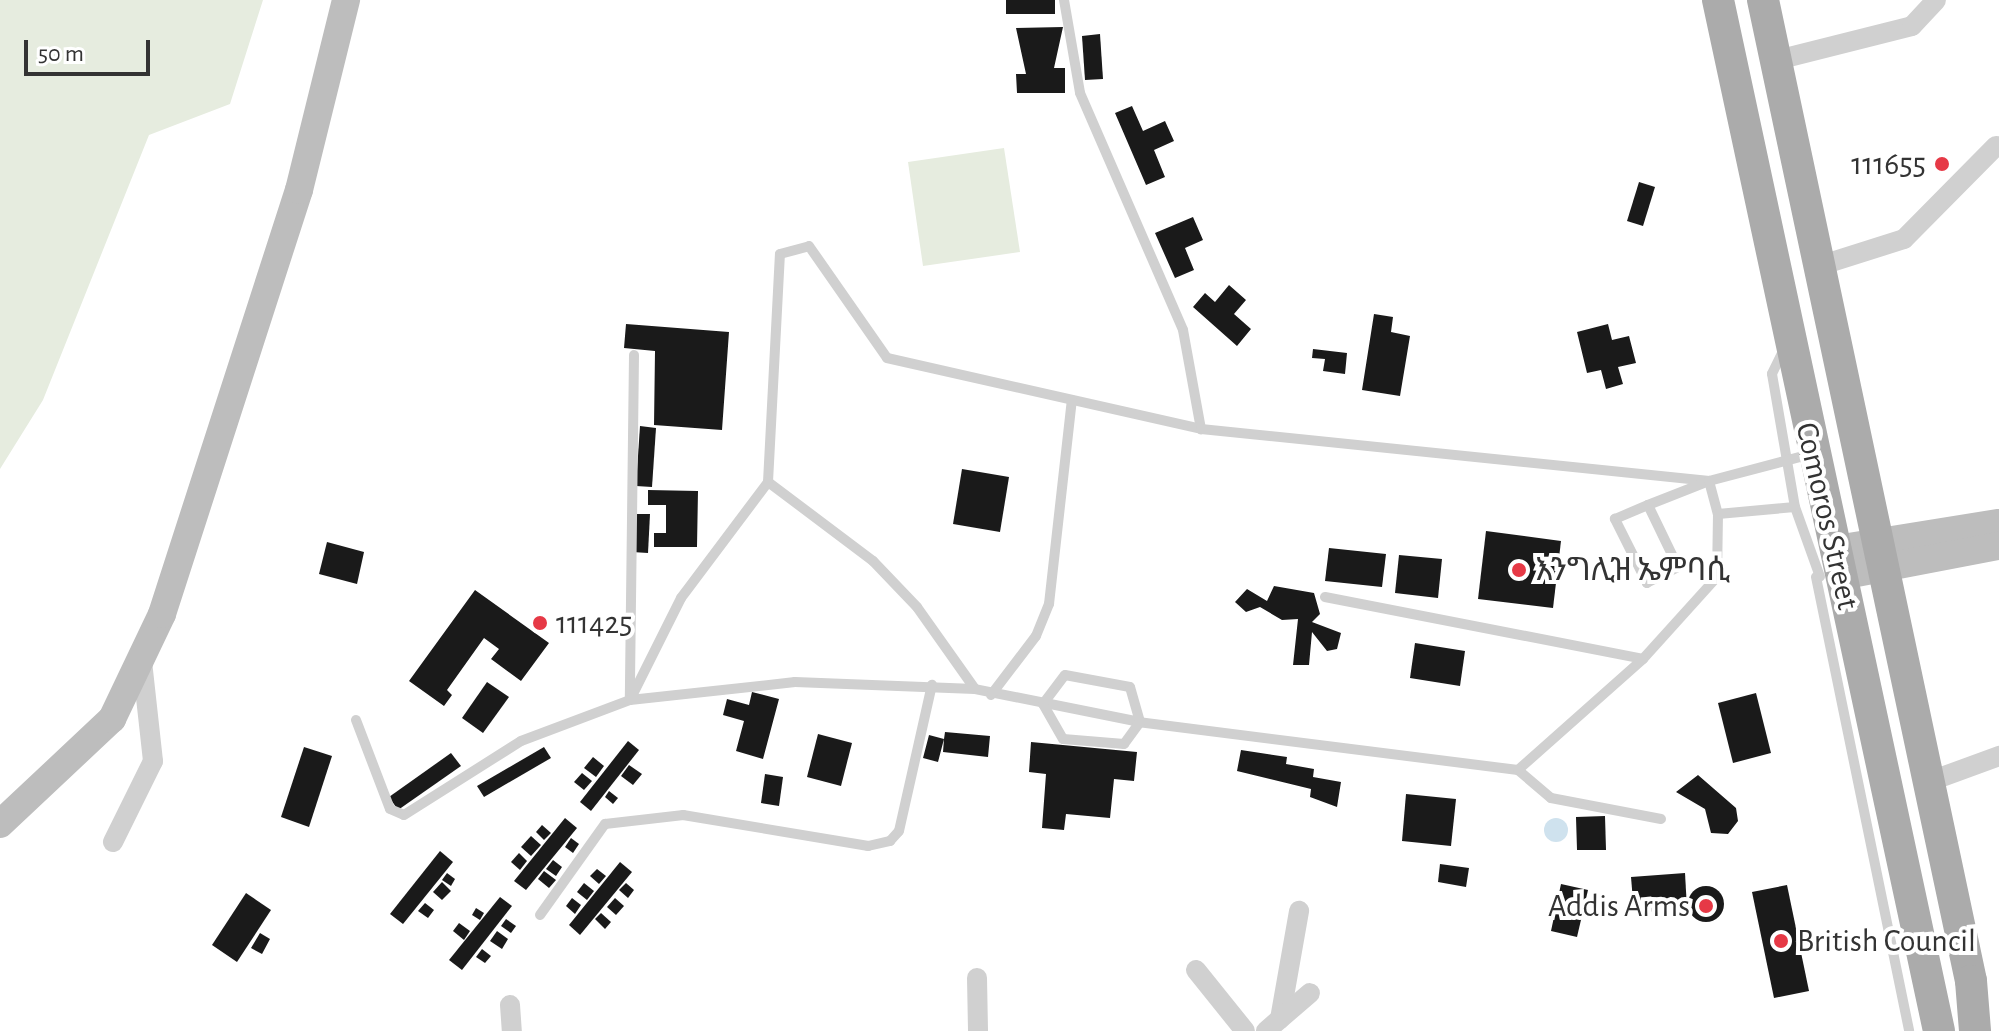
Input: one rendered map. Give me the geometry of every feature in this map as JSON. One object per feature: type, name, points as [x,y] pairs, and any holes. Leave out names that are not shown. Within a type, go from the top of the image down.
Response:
[{"type":"main road","name":"Comoros Street","points":[[1718,0],[1785,332],[1800,456],[1831,567],[1939,1031]]},
{"type":"main road","name":"Comoros Street","points":[[1763,0],[1822,265],[1971,981],[1975,1031]]},
{"type":"main road","points":[[1785,332],[1830,314]]},
{"type":"main road","points":[[1971,981],[1992,1031]]},
{"type":"street","points":[[0,824],[112,719],[142,662],[299,190],[346,0]]},
{"type":"street","points":[[1777,60],[1912,26],[1936,0]]},
{"type":"street","points":[[1822,265],[1904,239],[1996,146]]},
{"type":"street","points":[[1831,567],[1882,557],[1999,523]]},
{"type":"street","points":[[1882,557],[1999,546]]},
{"type":"street","points":[[113,842],[153,761],[142,662]]},
{"type":"street","points":[[1928,782],[1999,756]]},
{"type":"street","points":[[1273,1025],[1299,911]]},
{"type":"street","points":[[1196,970],[1245,1031]]},
{"type":"street","points":[[977,978],[978,1031]]},
{"type":"street","points":[[1273,1025],[1310,993]]},
{"type":"street","points":[[510,1005],[512,1031]]},
{"type":"lane","points":[[1064,0],[1080,93],[1183,330],[1201,429]]},
{"type":"lane","points":[[630,700],[681,598],[768,482],[780,254],[809,246],[887,358],[1201,429],[1709,481]]},
{"type":"lane","points":[[630,700],[634,355]]},
{"type":"lane","points":[[991,695],[1036,636],[1049,604],[1072,400]]},
{"type":"lane","points":[[1648,505],[1678,567],[1647,583],[1613,523],[1648,505],[1709,481],[1800,456],[1795,507],[1831,567],[1909,1031]]},
{"type":"lane","points":[[1518,770],[1643,659],[1717,577],[1718,514],[1709,481]]},
{"type":"lane","points":[[768,482],[873,561],[917,607],[975,689]]},
{"type":"lane","points":[[1718,514],[1795,507]]},
{"type":"lane","points":[[1325,597],[1643,659]]},
{"type":"lane","points":[[1043,704],[1065,675],[1130,687],[1140,722]]},
{"type":"lane","points":[[356,720],[390,809],[404,815],[521,741],[630,700],[795,682],[975,689],[991,695],[1140,722],[1518,770],[1551,798],[1661,819]]},
{"type":"lane","points":[[540,915],[590,840],[605,824],[621,820],[683,815],[868,846],[890,841],[899,831],[932,685]]},
{"type":"lane","points":[[1043,704],[1063,739],[1124,744],[1140,722]]},
{"type":"shaded area","points":[[0,0],[263,0],[230,104],[149,135],[43,400],[0,469]]},
{"type":"shaded area","points":[[1004,148],[1020,252],[923,266],[908,162]]},
{"type":"water","points":[[1556,818],[1565,821],[1568,830],[1565,839],[1556,842],[1547,839],[1544,830],[1547,821]]},
{"type":"building","points":[[1006,0],[1055,0],[1055,14],[1006,14]]},
{"type":"building","points":[[1063,27],[1054,68],[1065,68],[1065,93],[1017,93],[1016,74],[1026,74],[1016,28]]},
{"type":"building","points":[[1100,34],[1103,79],[1085,80],[1082,36]]},
{"type":"building","points":[[1132,106],[1143,131],[1165,121],[1174,141],[1154,150],[1165,177],[1146,185],[1115,113]]},
{"type":"building","points":[[1639,182],[1655,187],[1643,226],[1627,221]]},
{"type":"building","points":[[1193,217],[1203,240],[1185,248],[1194,270],[1175,278],[1155,233]]},
{"type":"building","points":[[1229,285],[1246,300],[1234,314],[1251,329],[1237,346],[1193,307],[1205,293],[1215,302]]},
{"type":"building","points":[[1374,314],[1393,317],[1391,332],[1410,336],[1400,396],[1362,390]]},
{"type":"building","points":[[626,324],[729,332],[722,430],[654,425],[655,351],[624,348]]},
{"type":"building","points":[[1608,324],[1612,340],[1629,336],[1636,363],[1618,367],[1623,384],[1606,389],[1601,370],[1587,373],[1577,332]]},
{"type":"building","points":[[1313,349],[1347,353],[1345,374],[1323,371],[1325,359],[1312,358]]},
{"type":"building","points":[[640,426],[656,428],[652,487],[636,486]]},
{"type":"building","points":[[962,469],[1009,477],[1000,532],[953,524]]},
{"type":"building","points":[[648,490],[698,491],[697,547],[654,547],[654,533],[666,533],[666,505],[648,505]]},
{"type":"building","points":[[634,514],[650,514],[648,553],[632,552]]},
{"type":"building","name":"እንግሊዝ ኤምባሲ","points":[[1486,531],[1561,541],[1553,608],[1478,599]]},
{"type":"building","points":[[327,542],[364,552],[357,584],[319,574]]},
{"type":"building","points":[[1329,548],[1386,554],[1382,587],[1325,581]]},
{"type":"building","points":[[1399,555],[1442,559],[1438,598],[1395,593]]},
{"type":"building","points":[[1274,586],[1314,593],[1320,614],[1312,622],[1341,633],[1337,649],[1327,651],[1312,632],[1309,665],[1293,665],[1298,619],[1282,620],[1260,607],[1246,612],[1235,602],[1247,589],[1267,601]]},
{"type":"building","points":[[475,590],[549,643],[521,681],[491,659],[499,649],[484,638],[447,690],[452,695],[444,706],[409,681]]},
{"type":"building","points":[[1415,643],[1465,651],[1460,686],[1410,678]]},
{"type":"building","points":[[487,682],[509,697],[483,733],[462,718]]},
{"type":"building","points":[[752,692],[779,699],[763,759],[736,751],[744,721],[723,715],[727,699],[749,705]]},
{"type":"building","points":[[1756,693],[1771,753],[1733,763],[1718,703]]},
{"type":"building","points":[[945,732],[990,736],[988,757],[943,752]]},
{"type":"building","points":[[818,734],[852,743],[841,786],[807,777]]},
{"type":"building","points":[[929,735],[944,739],[938,762],[923,758]]},
{"type":"building","points":[[628,741],[639,750],[591,811],[580,802]]},
{"type":"building","points":[[1031,742],[1137,752],[1134,781],[1114,779],[1110,818],[1066,814],[1064,830],[1042,828],[1046,774],[1029,772]]},
{"type":"building","points":[[304,747],[332,756],[309,827],[281,817]]},
{"type":"building","points":[[544,747],[551,758],[484,797],[477,786]]},
{"type":"building","points":[[1241,750],[1287,757],[1286,764],[1314,769],[1313,777],[1341,782],[1337,807],[1310,797],[1311,789],[1237,771]]},
{"type":"building","points":[[451,753],[461,766],[398,810],[389,797]]},
{"type":"building","points":[[593,757],[604,766],[596,777],[584,768]]},
{"type":"building","points":[[629,765],[642,774],[633,785],[621,776]]},
{"type":"building","points":[[582,773],[592,781],[584,790],[574,782]]},
{"type":"building","points":[[765,774],[783,777],[779,806],[761,803]]},
{"type":"building","points":[[1698,775],[1736,808],[1738,821],[1728,834],[1711,833],[1705,809],[1676,792]]},
{"type":"building","points":[[609,791],[618,798],[613,804],[605,797]]},
{"type":"building","points":[[1406,794],[1456,799],[1451,846],[1402,841]]},
{"type":"building","points":[[1605,816],[1606,850],[1577,850],[1576,817]]},
{"type":"building","points":[[565,818],[577,828],[526,890],[514,881]]},
{"type":"building","points":[[542,825],[551,833],[544,840],[536,832]]},
{"type":"building","points":[[531,836],[541,845],[531,856],[521,847]]},
{"type":"building","points":[[571,838],[579,844],[573,853],[565,847]]},
{"type":"building","points":[[440,851],[453,862],[403,924],[390,914]]},
{"type":"building","points":[[519,853],[527,861],[520,870],[511,862]]},
{"type":"building","points":[[553,860],[562,867],[556,876],[546,869]]},
{"type":"building","points":[[620,862],[632,872],[580,935],[569,925]]},
{"type":"building","points":[[1440,864],[1469,868],[1466,887],[1438,882]]},
{"type":"building","points":[[597,869],[606,876],[599,884],[590,876]]},
{"type":"building","points":[[544,871],[556,880],[549,888],[538,879]]},
{"type":"building","points":[[447,873],[455,879],[451,886],[442,880]]},
{"type":"building","points":[[1685,873],[1687,909],[1634,913],[1631,877]]},
{"type":"building","points":[[442,882],[451,891],[442,900],[433,892]]},
{"type":"building","points":[[584,883],[594,891],[587,900],[577,892]]},
{"type":"building","points":[[626,883],[634,890],[628,898],[619,890]]},
{"type":"building","points":[[1561,884],[1588,890],[1577,937],[1551,931]]},
{"type":"building","name":"British Council","points":[[1787,885],[1809,991],[1774,998],[1752,892]]},
{"type":"building","name":"Addis Arms","points":[[1706,886],[1718,892],[1724,904],[1718,916],[1706,922],[1694,916],[1688,904],[1694,892]]},
{"type":"building","points":[[246,893],[271,910],[237,962],[212,945]]},
{"type":"building","points":[[500,897],[512,906],[462,970],[449,960]]},
{"type":"building","points":[[572,898],[581,905],[575,914],[566,906]]},
{"type":"building","points":[[615,898],[624,906],[616,915],[607,907]]},
{"type":"building","points":[[425,903],[434,910],[428,918],[418,911]]},
{"type":"building","points":[[476,908],[484,913],[480,920],[472,915]]},
{"type":"building","points":[[601,913],[611,922],[605,929],[595,919]]},
{"type":"building","points":[[506,919],[516,926],[511,933],[501,926]]},
{"type":"building","points":[[459,923],[470,931],[464,940],[453,931]]},
{"type":"building","points":[[497,931],[508,939],[502,949],[490,941]]},
{"type":"building","points":[[260,933],[270,939],[262,954],[251,948]]},
{"type":"building","points":[[482,949],[491,956],[485,963],[476,957]]},
{"type":"place","name":"111655","points":[[1942,164]]},
{"type":"place","name":"እንግሊዝ ኤምባሲ","points":[[1519,570]]},
{"type":"place","name":"111425","points":[[540,623]]},
{"type":"place","name":"Addis Arms","points":[[1706,906]]},
{"type":"place","name":"British Council","points":[[1781,941]]}]
